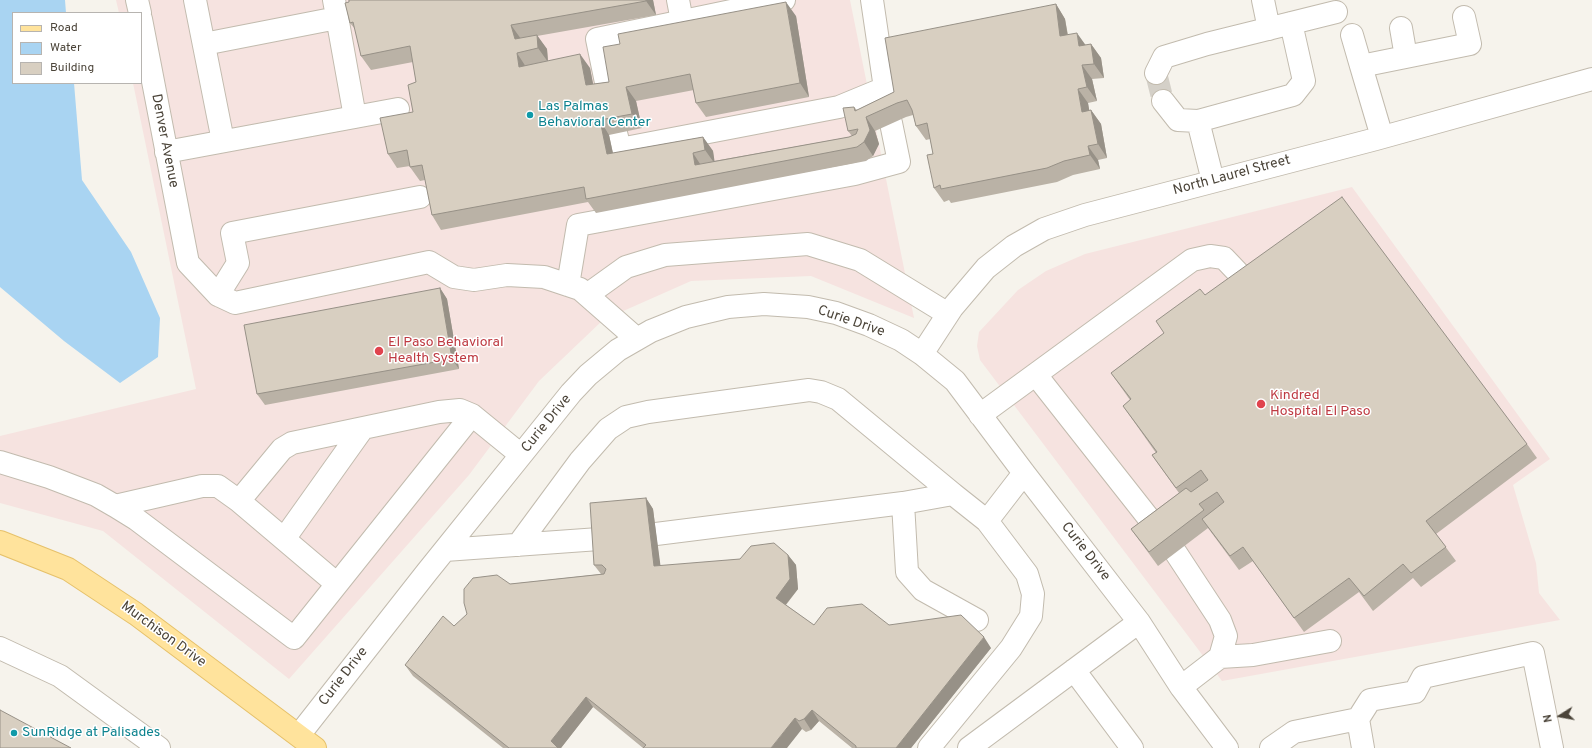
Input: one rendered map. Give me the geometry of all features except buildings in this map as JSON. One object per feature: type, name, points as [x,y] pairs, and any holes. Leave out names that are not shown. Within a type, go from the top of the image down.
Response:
[{"type":"main road","name":"Murchison Drive","points":[[0,542],[68,569],[136,614],[307,741]]},
{"type":"street","points":[[137,0],[140,12]]},
{"type":"street","points":[[195,0],[223,142]]},
{"type":"street","points":[[678,0],[682,21]]},
{"type":"street","points":[[609,97],[597,39],[784,0]]},
{"type":"street","points":[[1263,0],[1269,28]]},
{"type":"street","points":[[568,285],[578,225],[856,174],[899,162],[885,88],[873,4]]},
{"type":"street","points":[[204,44],[335,9],[355,117]]},
{"type":"street","points":[[1156,73],[1164,57],[1269,28],[1336,12]]},
{"type":"street","points":[[1361,66],[1470,44],[1464,17]]},
{"type":"street","points":[[1163,101],[1178,120],[1198,121],[1293,96],[1304,81],[1291,23]]},
{"type":"street","name":"Denver Avenue","points":[[142,24],[188,263],[218,295]]},
{"type":"street","points":[[1401,28],[1406,57]]},
{"type":"street","points":[[1352,35],[1382,137]]},
{"type":"street","name":"North Laurel Street","points":[[922,354],[948,314],[986,268],[1014,246],[1044,229],[1085,215],[1382,137],[1592,79]]},
{"type":"street","points":[[616,133],[620,149],[839,107],[885,88]]},
{"type":"street","points":[[166,152],[398,109]]},
{"type":"street","points":[[1198,121],[1213,182]]},
{"type":"street","points":[[420,197],[232,233],[238,263],[218,295],[235,303],[429,262],[454,277],[474,280],[507,275],[544,277],[580,289],[637,339]]},
{"type":"street","points":[[587,295],[626,267],[665,255],[808,244],[860,260],[948,314]]},
{"type":"street","points":[[980,416],[1192,260],[1210,256],[1224,258],[1243,278]]},
{"type":"street","name":"Curie Drive","points":[[307,741],[445,550],[588,375],[618,350],[651,331],[686,317],[728,307],[764,304],[808,307],[836,313],[868,324],[901,340],[922,354],[955,381],[980,416],[1139,622],[1181,687],[1227,748]]},
{"type":"street","points":[[1036,375],[1158,530]]},
{"type":"street","points":[[518,545],[580,461],[608,429],[626,417],[648,412],[809,390],[821,392],[838,399],[986,520],[1027,574],[1033,594],[1031,616],[1011,648],[929,748]]},
{"type":"street","points":[[239,501],[282,448],[292,443],[439,412],[460,410],[472,415],[521,456]]},
{"type":"street","points":[[0,462],[49,477],[90,492],[115,506],[136,519],[294,638],[472,415]]},
{"type":"street","points":[[284,539],[363,428]]},
{"type":"street","points":[[986,520],[1024,473]]},
{"type":"street","points":[[115,506],[202,486],[218,486],[239,501],[337,584]]},
{"type":"street","points":[[656,534],[903,503],[953,494]]},
{"type":"street","points":[[903,503],[907,572],[923,590],[978,620]]},
{"type":"street","points":[[445,550],[599,539]]},
{"type":"street","points":[[1176,553],[1220,620],[1226,636],[1220,657]]},
{"type":"street","points":[[969,748],[1139,622]]},
{"type":"street","points":[[1181,687],[1220,657],[1253,655],[1330,641]]},
{"type":"street","points":[[0,648],[60,676],[160,748]]},
{"type":"street","points":[[1271,748],[1301,740],[1358,718],[1370,700],[1415,692],[1423,677],[1533,653],[1552,748]]},
{"type":"street","points":[[1074,670],[1132,748]]},
{"type":"street","points":[[1358,718],[1363,748]]},
{"type":"shaded area","name":"El Paso Behavioral Health System","points":[[116,0],[850,0],[914,318],[811,276],[691,281],[603,320],[539,381],[469,475],[289,679],[103,531],[0,503],[0,436],[196,389],[133,84],[142,84],[142,12],[119,12]]},
{"type":"shaded area","name":"Kindred Hospital El Paso","points":[[1352,187],[1550,459],[1513,485],[1536,563],[1539,593],[1560,620],[1222,681],[980,360],[977,346],[979,332],[1018,290],[1046,271],[1085,254]]},
{"type":"water","points":[[0,0],[65,0],[66,12],[12,12],[12,84],[74,84],[82,180],[131,252],[160,318],[158,357],[120,383],[64,341],[0,287]]},
{"type":"tunnel","points":[[1156,73],[1163,101]]},
{"type":"place","name":"Las Palmas Behavioral Center","points":[[530,115]]},
{"type":"place","name":"El Paso Behavioral Health System","points":[[379,351]]},
{"type":"place","name":"Kindred Hospital El Paso","points":[[1261,404]]},
{"type":"place","name":"SunRidge at Palisades","points":[[14,733]]}]
